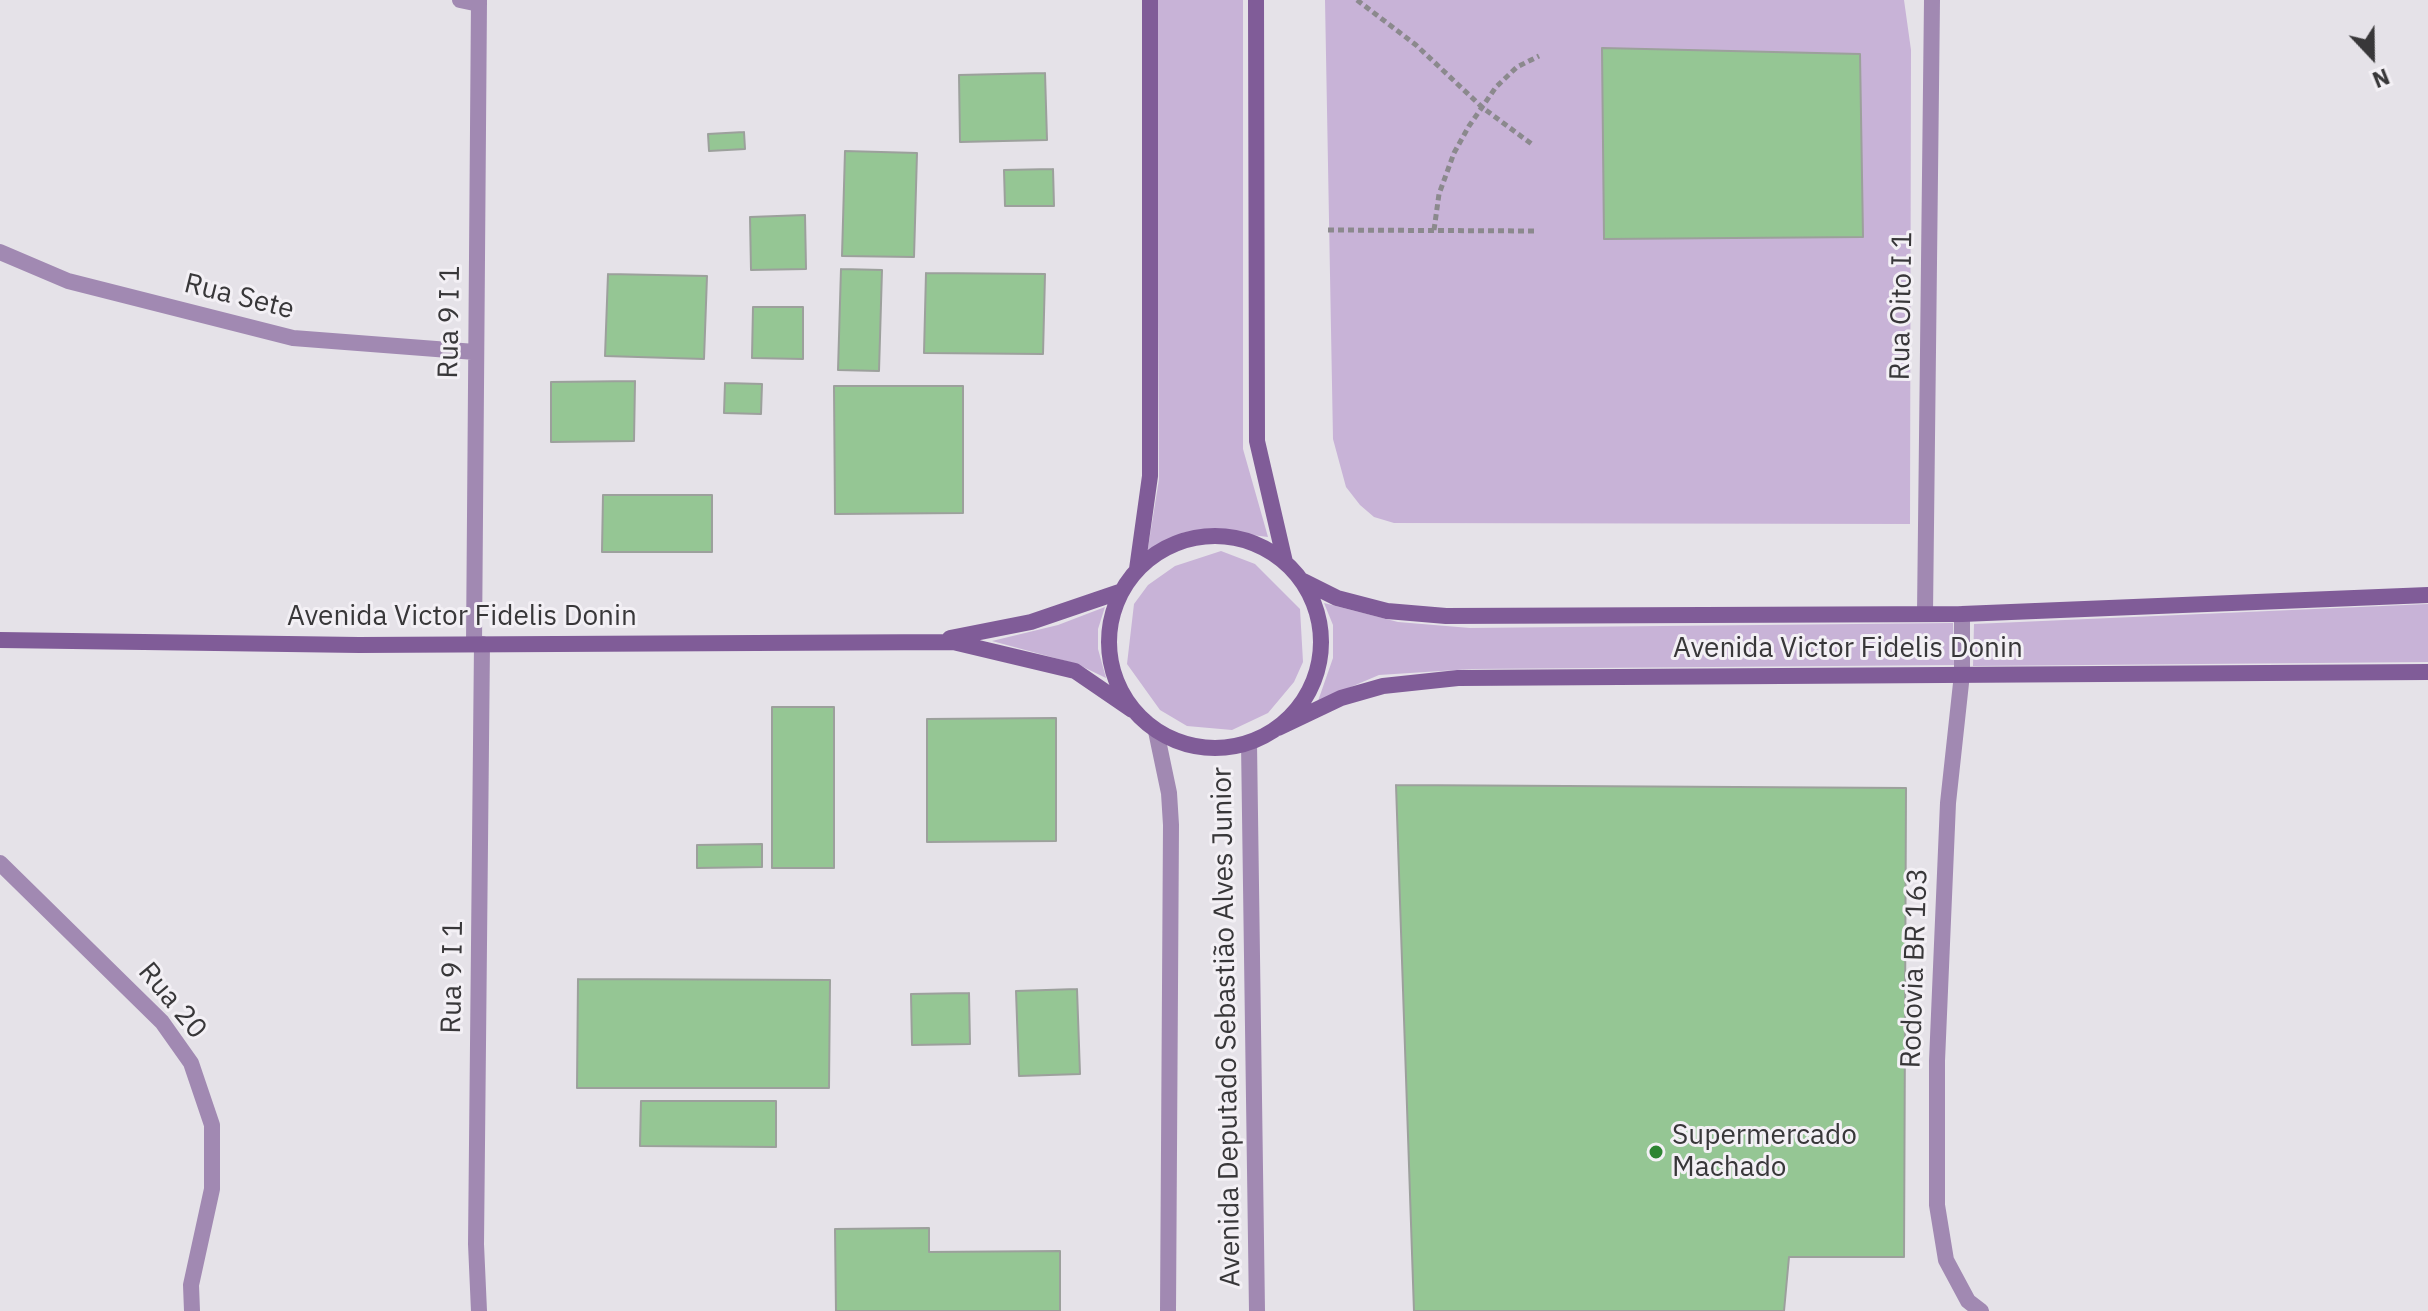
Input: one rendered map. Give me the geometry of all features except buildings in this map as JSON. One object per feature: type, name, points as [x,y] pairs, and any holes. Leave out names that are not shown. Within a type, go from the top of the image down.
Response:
[{"type":"street","points":[[460,0],[479,2]]},
{"type":"street","points":[[1137,569],[1150,476],[1150,0]]},
{"type":"street","points":[[1256,0],[1257,441],[1285,562]]},
{"type":"street","name":"Rua Oito I 1","points":[[1925,613],[1932,0]]},
{"type":"street","name":"Rua 9 I 1","points":[[479,2],[475,352],[478,644],[476,1229],[479,1311]]},
{"type":"street","name":"Rua Sete","points":[[0,252],[68,281],[293,338],[475,352]]},
{"type":"street","points":[[1209,536],[1237,538],[1262,547],[1285,562],[1303,581],[1315,606],[1321,632],[1320,659],[1312,686],[1298,709],[1278,728],[1249,743],[1218,749],[1186,745],[1156,731],[1132,710],[1115,677],[1108,640],[1112,615],[1122,591],[1137,569],[1183,541],[1209,536]]},
{"type":"street","name":"Avenida Victor Fidelis Donin","points":[[1303,581],[1337,598],[1387,611],[1446,616],[1962,614],[2428,595]]},
{"type":"street","name":"Avenida Victor Fidelis Donin","points":[[925,643],[1031,622],[1122,591]]},
{"type":"street","name":"Rodovia BR 163","points":[[1962,614],[1962,674],[1948,803],[1937,1061],[1937,1205],[1946,1260],[1968,1301],[1981,1311]]},
{"type":"street","name":"Avenida Victor Fidelis Donin","points":[[0,640],[478,644],[953,642],[1075,671],[1132,710]]},
{"type":"street","name":"Avenida Victor Fidelis Donin","points":[[1278,728],[1341,698],[1418,680],[2428,672]]},
{"type":"street","name":"Avenida Deputado Sebastião Alves Junior","points":[[1156,731],[1169,793],[1171,825],[1168,1311]]},
{"type":"street","name":"Avenida Deputado Sebastião Alves Junior","points":[[1249,743],[1257,1311]]},
{"type":"street","name":"Rua 20","points":[[0,863],[162,1022],[191,1063],[212,1125],[212,1189],[191,1285],[192,1311]]},
{"type":"path","points":[[1357,0],[1416,45],[1483,108],[1533,145]]},
{"type":"path","points":[[1434,230],[1439,194],[1454,153],[1496,87],[1517,67],[1539,56]]},
{"type":"path","points":[[1328,230],[1538,231]]},
{"type":"shaded area","points":[[1156,0],[1243,0],[1243,449],[1268,537],[1205,529],[1181,533],[1147,554],[1159,479]]},
{"type":"shaded area","points":[[1325,0],[1904,0],[1911,50],[1910,524],[1394,523],[1374,517],[1360,505],[1346,487],[1333,439]]},
{"type":"shaded area","points":[[1221,551],[1255,564],[1300,609],[1303,662],[1294,682],[1268,713],[1232,730],[1187,726],[1160,710],[1127,664],[1134,604],[1148,585],[1175,566]]},
{"type":"shaded area","points":[[1324,603],[1398,622],[1470,628],[1953,623],[1954,665],[1472,669],[1379,675],[1318,701],[1333,658],[1333,625]]},
{"type":"shaded area","points":[[2428,604],[2428,662],[1973,666],[1974,624]]},
{"type":"shaded area","points":[[1105,607],[1098,629],[1098,649],[1106,678],[1077,664],[992,641],[1058,625]]},
{"type":"place","name":"Supermercado Machado","points":[[1656,1152]]}]
